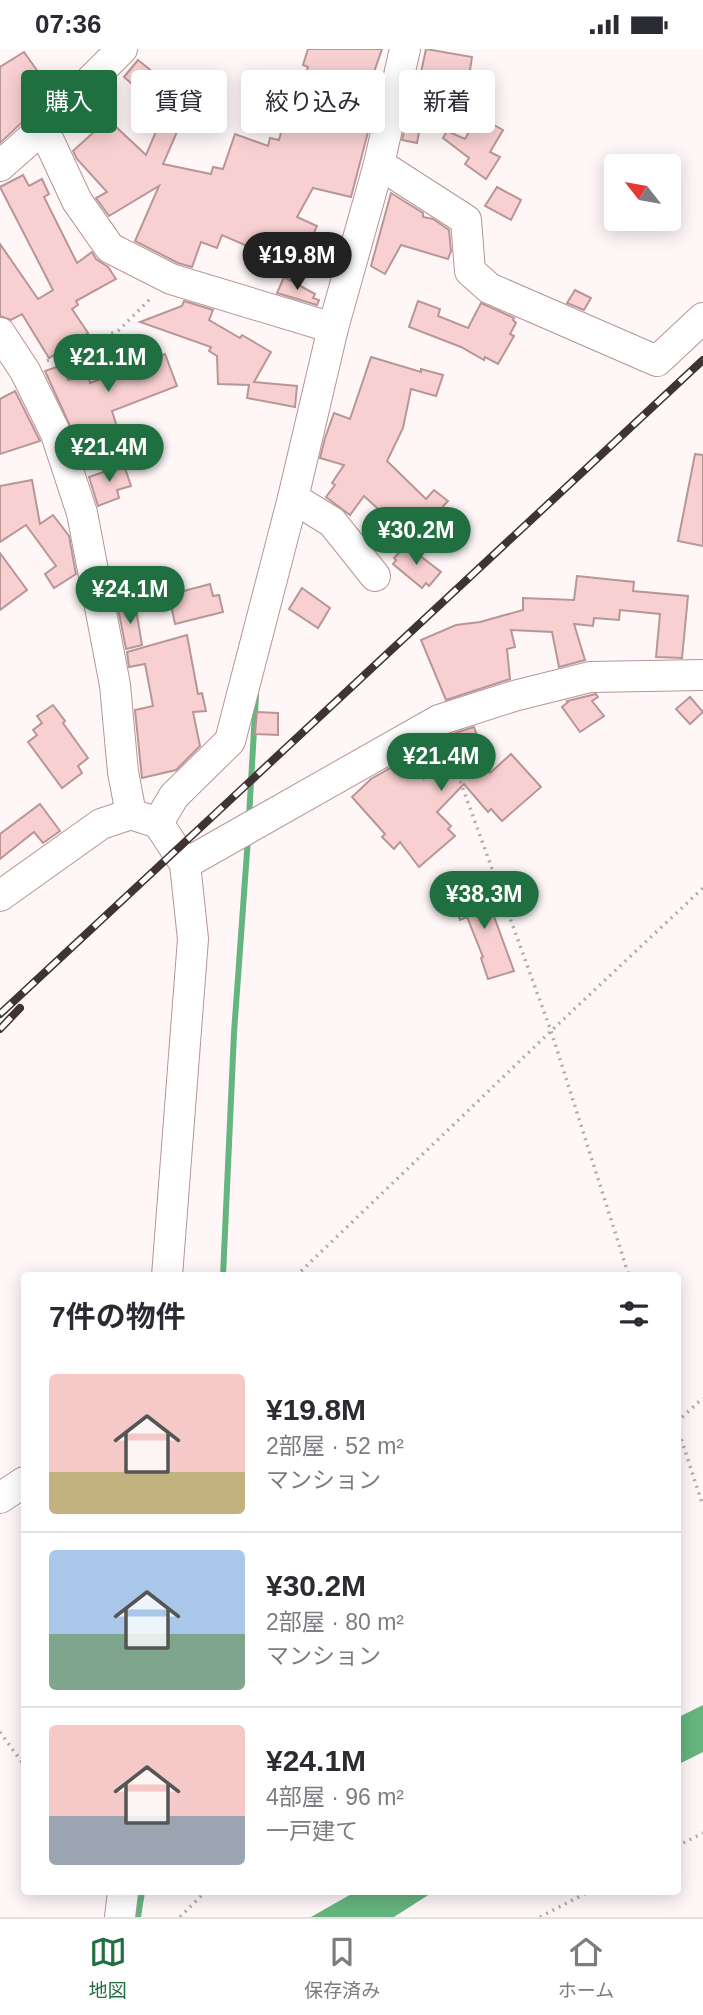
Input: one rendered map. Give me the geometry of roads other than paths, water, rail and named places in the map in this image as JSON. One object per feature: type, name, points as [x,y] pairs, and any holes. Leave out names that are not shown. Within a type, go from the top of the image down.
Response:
[{"type":"street","points":[[101,70],[122,49]]},
{"type":"street","points":[[0,896],[101,824],[144,818],[174,796],[230,740],[293,498],[333,328],[379,164],[405,49]]},
{"type":"street","points":[[5,150],[34,133]]},
{"type":"street","points":[[45,133],[77,201],[110,248],[171,279],[333,328]]},
{"type":"street","points":[[379,164],[466,220],[470,271],[489,288],[657,361],[703,318]]},
{"type":"street","points":[[0,333],[25,371],[56,434],[82,513],[115,685],[123,772],[144,818],[185,864],[193,939],[167,1272]]},
{"type":"street","points":[[293,498],[332,522],[375,576]]},
{"type":"street","points":[[185,864],[439,720],[514,696],[590,677],[703,675]]},
{"type":"street","points":[[0,1499],[21,1484]]},
{"type":"street","points":[[120,1917],[123,1895]]},
{"type":"waterway","points":[[249,817],[256,695]]},
{"type":"waterway","points":[[223,1272],[234,1033],[248,838]]},
{"type":"waterway","points":[[138,1917],[142,1895]]},
{"type":"railway","points":[[0,1014],[703,360]]},
{"type":"railway","points":[[0,1029],[20,1008]]}]
